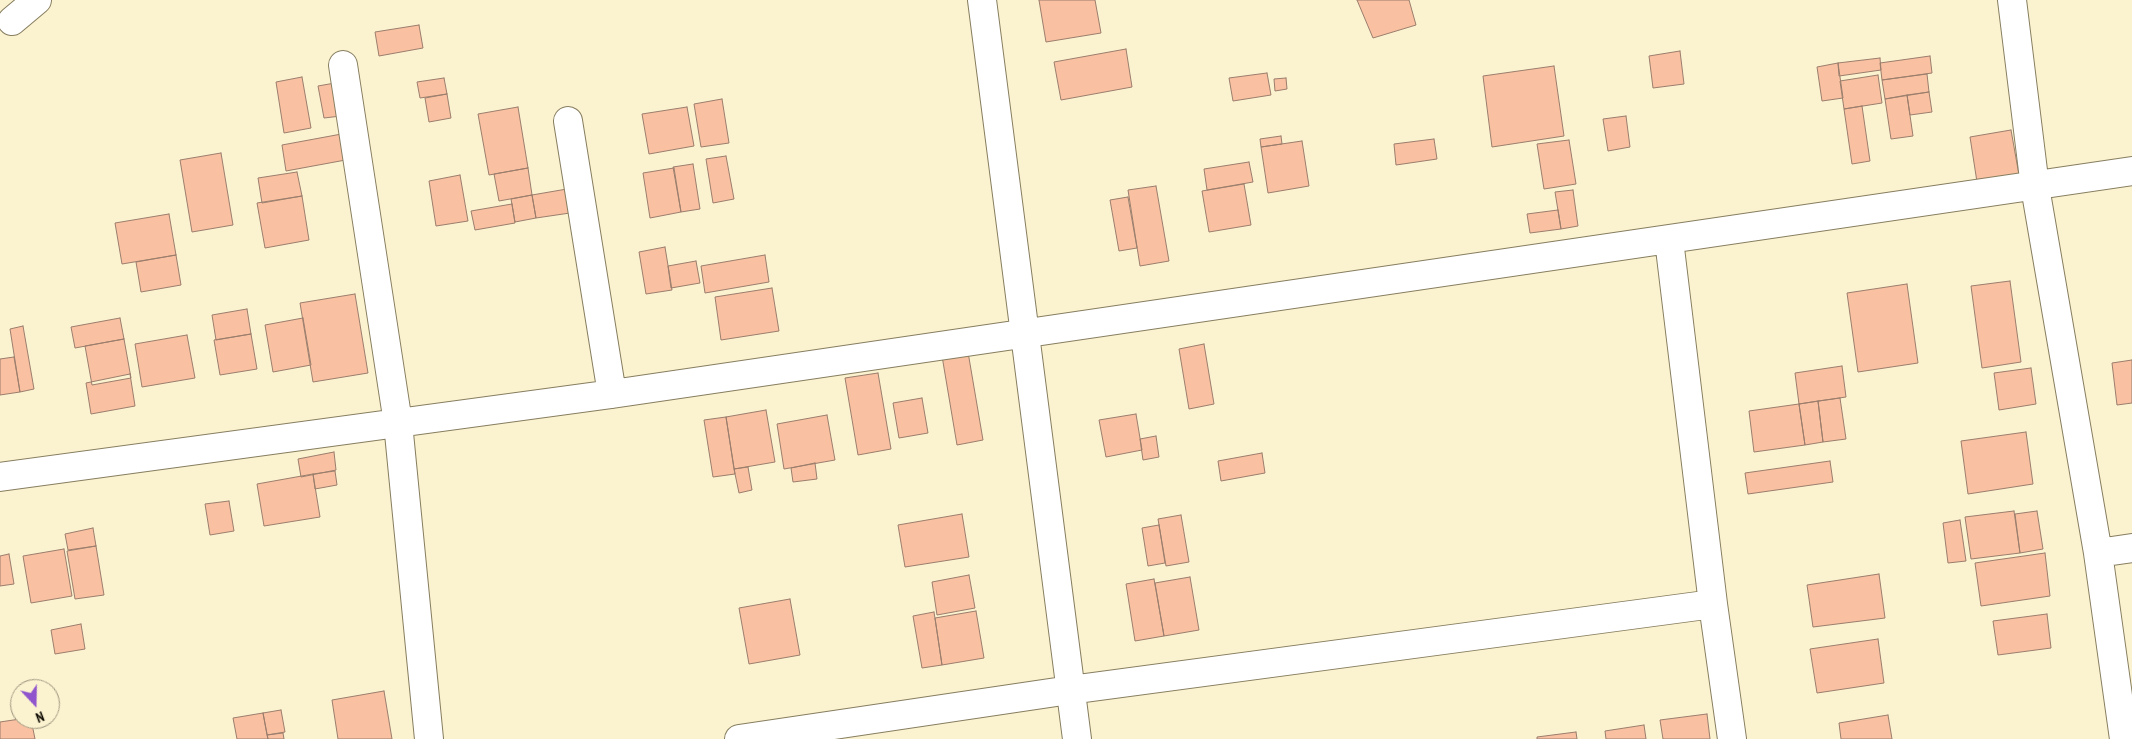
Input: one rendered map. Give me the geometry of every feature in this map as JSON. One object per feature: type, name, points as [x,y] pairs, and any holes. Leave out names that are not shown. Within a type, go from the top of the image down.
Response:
[{"type":"street","points":[[12,21],[37,0]]},
{"type":"street","points":[[982,0],[1026,333],[1076,739]]},
{"type":"street","points":[[2012,0],[2035,186],[2098,553],[2124,739]]},
{"type":"street","points":[[343,65],[398,423],[429,739]]},
{"type":"street","points":[[568,121],[612,394]]},
{"type":"street","points":[[0,477],[612,394],[2132,171]]},
{"type":"street","points":[[1669,240],[1713,604],[1732,739]]},
{"type":"street","points":[[2098,553],[2132,548]]},
{"type":"street","points":[[739,739],[1070,690],[1713,604]]},
{"type":"building","points":[[1039,0],[1095,0],[1101,33],[1046,42]]},
{"type":"building","points":[[1357,0],[1409,0],[1416,25],[1373,38]]},
{"type":"building","points":[[419,25],[423,48],[379,56],[375,32]]},
{"type":"building","points":[[1126,49],[1132,87],[1061,100],[1054,62]]},
{"type":"building","points":[[1680,51],[1684,84],[1653,88],[1649,56]]},
{"type":"building","points":[[1930,56],[1932,73],[1882,80],[1880,63]]},
{"type":"building","points":[[1880,58],[1881,70],[1839,76],[1838,63]]},
{"type":"building","points":[[1838,63],[1843,98],[1822,101],[1817,67]]},
{"type":"building","points":[[1554,66],[1564,136],[1492,147],[1483,76]]},
{"type":"building","points":[[1267,73],[1271,95],[1233,101],[1229,78]]},
{"type":"building","points":[[1927,74],[1929,92],[1885,99],[1882,80]]},
{"type":"building","points":[[1878,75],[1882,103],[1844,109],[1840,81]]},
{"type":"building","points":[[302,77],[311,128],[284,133],[276,82]]},
{"type":"building","points":[[444,78],[447,94],[420,98],[417,82]]},
{"type":"building","points":[[1286,78],[1287,89],[1275,91],[1274,79]]},
{"type":"building","points":[[335,83],[341,116],[324,118],[318,86]]},
{"type":"building","points":[[1929,92],[1932,112],[1910,115],[1907,95]]},
{"type":"building","points":[[447,94],[451,118],[429,122],[425,98]]},
{"type":"building","points":[[1907,95],[1913,136],[1891,139],[1885,99]]},
{"type":"building","points":[[722,99],[729,143],[701,147],[694,104]]},
{"type":"building","points":[[1862,106],[1870,161],[1852,164],[1844,109]]},
{"type":"building","points":[[518,107],[528,168],[489,175],[478,114]]},
{"type":"building","points":[[687,107],[694,146],[649,154],[642,114]]},
{"type":"building","points":[[1626,116],[1630,147],[1608,151],[1603,119]]},
{"type":"building","points":[[2011,130],[2019,175],[1977,182],[1970,137]]},
{"type":"building","points":[[347,133],[351,159],[286,171],[282,145]]},
{"type":"building","points":[[1281,136],[1282,144],[1261,147],[1260,139]]},
{"type":"building","points":[[1434,139],[1437,159],[1396,165],[1394,144]]},
{"type":"building","points":[[1569,140],[1576,184],[1544,189],[1537,144]]},
{"type":"building","points":[[1302,141],[1309,186],[1268,193],[1261,147]]},
{"type":"building","points":[[221,153],[233,225],[192,232],[180,160]]},
{"type":"building","points":[[726,156],[734,199],[713,203],[706,159]]},
{"type":"building","points":[[1249,162],[1253,182],[1207,190],[1204,169]]},
{"type":"building","points":[[693,164],[700,209],[681,212],[673,167]]},
{"type":"building","points":[[528,168],[532,195],[499,201],[494,174]]},
{"type":"building","points":[[674,168],[681,212],[650,218],[643,173]]},
{"type":"building","points":[[297,172],[302,196],[262,203],[258,178]]},
{"type":"building","points":[[460,175],[468,221],[436,226],[429,181]]},
{"type":"building","points":[[1244,184],[1251,225],[1209,232],[1202,191]]},
{"type":"building","points":[[1156,186],[1169,261],[1140,266],[1128,190]]},
{"type":"building","points":[[567,189],[570,213],[536,218],[532,195]]},
{"type":"building","points":[[1573,190],[1578,226],[1561,229],[1555,192]]},
{"type":"building","points":[[532,195],[536,218],[515,222],[511,199]]},
{"type":"building","points":[[302,196],[309,240],[265,248],[257,203]]},
{"type":"building","points":[[1128,197],[1137,248],[1119,251],[1110,200]]},
{"type":"building","points":[[512,204],[515,223],[475,230],[471,211]]},
{"type":"building","points":[[1558,210],[1561,229],[1530,233],[1527,214]]},
{"type":"building","points":[[169,214],[176,255],[122,264],[115,223]]},
{"type":"building","points":[[665,247],[672,290],[646,294],[639,252]]},
{"type":"building","points":[[176,255],[181,285],[141,292],[136,262]]},
{"type":"building","points":[[765,255],[769,282],[705,293],[701,266]]},
{"type":"building","points":[[696,261],[700,283],[671,288],[668,266]]},
{"type":"building","points":[[2010,281],[2021,362],[1982,368],[1971,286]]},
{"type":"building","points":[[1907,284],[1918,363],[1858,372],[1847,293]]},
{"type":"building","points":[[772,288],[779,331],[721,340],[715,297]]},
{"type":"building","points":[[355,294],[368,373],[313,382],[300,303]]},
{"type":"building","points":[[247,309],[251,334],[216,340],[212,315]]},
{"type":"building","points":[[120,318],[124,339],[75,348],[71,327]]},
{"type":"building","points":[[303,318],[311,365],[273,372],[265,325]]},
{"type":"building","points":[[23,326],[34,389],[20,392],[10,329]]},
{"type":"building","points":[[251,334],[257,369],[220,375],[214,340]]},
{"type":"building","points":[[187,335],[195,378],[142,387],[135,344]]},
{"type":"building","points":[[124,339],[131,378],[92,385],[85,346]]},
{"type":"building","points":[[1204,344],[1214,404],[1189,409],[1179,349]]},
{"type":"building","points":[[968,352],[983,440],[957,445],[942,356]]},
{"type":"building","points":[[14,357],[20,392],[0,395],[0,359]]},
{"type":"building","points":[[2132,360],[2132,403],[2117,405],[2112,363]]},
{"type":"building","points":[[1842,366],[1846,397],[1799,404],[1795,373]]},
{"type":"building","points":[[2031,368],[2036,404],[1999,410],[1994,373]]},
{"type":"building","points":[[878,373],[891,449],[858,455],[845,378]]},
{"type":"building","points":[[130,374],[135,406],[91,414],[86,383]]},
{"type":"building","points":[[922,398],[928,433],[899,438],[893,403]]},
{"type":"building","points":[[1840,398],[1846,439],[1823,442],[1818,401]]},
{"type":"building","points":[[1818,401],[1823,442],[1805,445],[1799,404]]},
{"type":"building","points":[[1799,404],[1805,445],[1754,452],[1749,411]]},
{"type":"building","points":[[766,410],[775,462],[734,469],[726,417]]},
{"type":"building","points":[[1136,414],[1142,450],[1106,457],[1099,420]]},
{"type":"building","points":[[827,415],[835,460],[784,469],[777,424]]},
{"type":"building","points":[[726,417],[735,474],[713,477],[704,420]]},
{"type":"building","points":[[2026,432],[2033,484],[1968,494],[1961,441]]},
{"type":"building","points":[[1156,436],[1159,457],[1143,460],[1140,439]]},
{"type":"building","points":[[334,452],[336,470],[301,477],[298,459]]},
{"type":"building","points":[[1262,453],[1265,473],[1221,481],[1218,461]]},
{"type":"building","points":[[1830,461],[1833,482],[1748,494],[1745,473]]},
{"type":"building","points":[[815,463],[817,479],[793,482],[791,468]]},
{"type":"building","points":[[748,467],[752,490],[739,493],[734,469]]},
{"type":"building","points":[[335,471],[337,485],[315,489],[313,474]]},
{"type":"building","points":[[313,474],[320,517],[264,526],[257,484]]},
{"type":"building","points":[[229,501],[234,531],[210,535],[205,504]]},
{"type":"building","points":[[2014,511],[2020,553],[1971,559],[1965,517]]},
{"type":"building","points":[[2037,511],[2043,549],[2020,553],[2015,514]]},
{"type":"building","points":[[962,514],[969,557],[905,567],[898,525]]},
{"type":"building","points":[[1181,515],[1189,562],[1166,566],[1158,519]]},
{"type":"building","points":[[1960,520],[1966,561],[1948,563],[1943,523]]},
{"type":"building","points":[[1159,525],[1165,563],[1148,566],[1142,528]]},
{"type":"building","points":[[93,528],[96,546],[68,550],[65,534]]},
{"type":"building","points":[[96,546],[104,595],[75,599],[67,551]]},
{"type":"building","points":[[64,549],[72,596],[31,603],[23,556]]},
{"type":"building","points":[[2045,553],[2050,596],[1981,606],[1975,563]]},
{"type":"building","points":[[9,554],[14,584],[0,586],[0,556]]},
{"type":"building","points":[[1879,574],[1885,618],[1813,627],[1807,585]]},
{"type":"building","points":[[969,575],[975,608],[937,615],[932,582]]},
{"type":"building","points":[[1190,577],[1199,630],[1164,636],[1155,583]]},
{"type":"building","points":[[1154,579],[1164,636],[1135,641],[1126,584]]},
{"type":"building","points":[[790,599],[800,655],[749,664],[739,608]]},
{"type":"building","points":[[976,611],[984,658],[942,665],[935,618]]},
{"type":"building","points":[[934,612],[942,665],[922,668],[913,616]]},
{"type":"building","points":[[2047,614],[2051,648],[1998,655],[1993,621]]},
{"type":"building","points":[[81,624],[85,649],[55,654],[51,630]]},
{"type":"building","points":[[1878,639],[1884,683],[1817,693],[1810,649]]},
{"type":"building","points":[[384,691],[392,739],[338,739],[332,700]]},
{"type":"building","points":[[281,710],[285,732],[267,735],[263,713]]},
{"type":"building","points":[[263,713],[268,739],[237,739],[233,718]]},
{"type":"building","points":[[1707,714],[1710,739],[1663,739],[1660,720]]},
{"type":"building","points":[[1888,715],[1892,739],[1841,739],[1839,723]]},
{"type":"building","points":[[10,720],[10,729],[33,729],[35,739],[0,739],[0,722]]},
{"type":"building","points":[[1644,725],[1646,739],[1606,739],[1605,731]]},
{"type":"building","points":[[1576,732],[1577,739],[1537,739],[1537,737]]},
{"type":"building","points":[[283,733],[284,739],[268,739],[267,735]]}]
